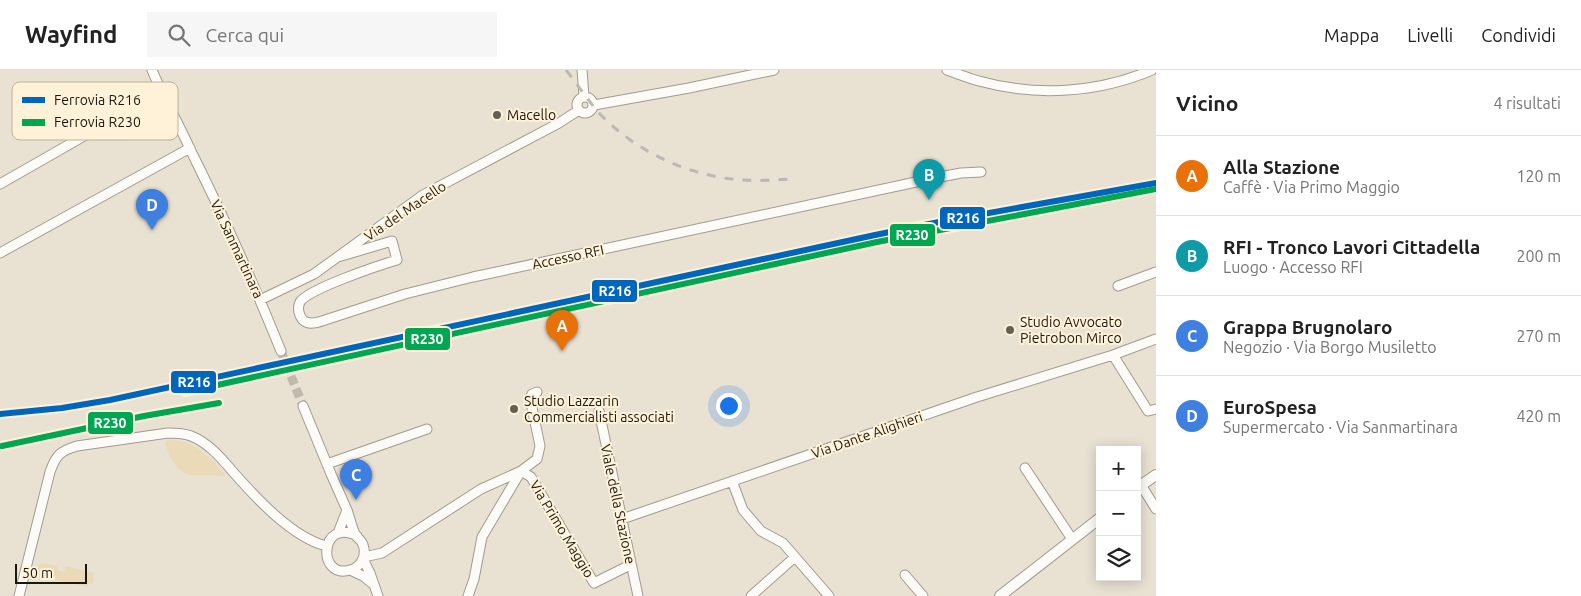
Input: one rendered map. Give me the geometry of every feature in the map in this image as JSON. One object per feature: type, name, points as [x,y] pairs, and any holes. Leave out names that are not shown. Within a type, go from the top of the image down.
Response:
[{"type":"street","name":"Via Sanmartinara","points":[[152,70],[157,82]]},
{"type":"street","points":[[582,70],[584,96]]},
{"type":"street","points":[[584,96],[590,98],[594,105],[774,70]]},
{"type":"street","points":[[947,70],[1003,87],[1039,91],[1094,88],[1152,70]]},
{"type":"street","points":[[578,110],[577,102],[584,96]]},
{"type":"street","name":"Via del Macello","points":[[260,300],[314,274],[423,195],[559,123],[578,110],[584,113],[589,112],[594,105]]},
{"type":"street","name":"Via Sanmartinara","points":[[178,125],[260,300],[281,350]]},
{"type":"street","points":[[0,184],[77,140]]},
{"type":"street","points":[[0,253],[190,148]]},
{"type":"street","name":"Accesso RFI","points":[[338,257],[393,242],[397,260],[364,271],[309,294],[300,303],[298,308],[302,319],[306,323],[313,323],[405,294],[472,277],[930,179],[961,173],[980,172]]},
{"type":"street","points":[[1118,286],[1156,272]]},
{"type":"street","name":"Via Dante Alighieri","points":[[622,518],[977,397],[1113,355],[1156,339]]},
{"type":"street","points":[[1113,355],[1148,411],[1156,409]]},
{"type":"street","name":"Via Primo Maggio","points":[[537,392],[532,394],[530,398],[540,446],[537,459],[521,471],[531,477],[594,583],[630,565]]},
{"type":"street","points":[[303,406],[356,536]]},
{"type":"street","name":"Viale della Stazione","points":[[599,411],[638,596]]},
{"type":"street","points":[[326,464],[427,429]]},
{"type":"street","points":[[19,596],[54,462],[58,454],[77,446],[168,433],[191,436],[206,444],[219,456],[270,510],[306,539],[326,546]]},
{"type":"street","points":[[1025,468],[1072,539]]},
{"type":"street","points":[[347,510],[338,534],[326,546],[327,558],[333,567],[344,571],[360,564],[363,558],[382,553],[480,489],[521,471]]},
{"type":"street","points":[[468,596],[474,579],[482,538],[521,471]]},
{"type":"street","points":[[1141,486],[1156,475]]},
{"type":"street","points":[[732,481],[743,510],[761,531],[783,543],[829,596]]},
{"type":"street","points":[[1141,490],[1156,509]]},
{"type":"street","points":[[1000,596],[1096,521]]},
{"type":"street","points":[[338,534],[351,533],[362,543],[363,558],[378,596]]},
{"type":"street","points":[[751,596],[795,557]]},
{"type":"street","points":[[350,570],[364,576],[373,584]]},
{"type":"street","points":[[905,575],[923,596]]},
{"type":"shaded area","points":[[167,440],[177,440],[201,450],[226,475],[190,475],[185,473],[177,467],[168,452],[165,442]]},
{"type":"shaded area","points":[[39,564],[57,566],[57,570],[64,572],[66,566],[94,573],[93,584],[89,583],[88,587],[56,580],[56,577],[37,572]]},
{"type":"tunnel","points":[[281,351],[303,406]]},
{"type":"railway","points":[[566,70],[596,110],[616,129],[666,161],[704,174],[724,178],[744,180],[790,179]]},
{"type":"rail line","name":"R216","points":[[0,414],[62,408],[110,400],[875,235],[1156,183]]},
{"type":"rail line","name":"R230","points":[[185,392],[877,242],[1156,189]]},
{"type":"rail line","name":"R230","points":[[2,446],[144,416],[219,403]]},
{"type":"place","name":"Macello","points":[[497,115]]},
{"type":"place","name":"RFI - Tronco Lavori Cittadella","points":[[929,200]]},
{"type":"place","name":"EuroSpesa","points":[[152,230]]},
{"type":"place","name":"Studio Avvocato Pietrobon Mirco","points":[[1010,330]]},
{"type":"place","name":"Alla Stazione","points":[[562,351]]},
{"type":"place","name":"Studio Lazzarin Commercialisti associati","points":[[514,409]]},
{"type":"place","name":"Grappa Brugnolaro","points":[[356,500]]}]
